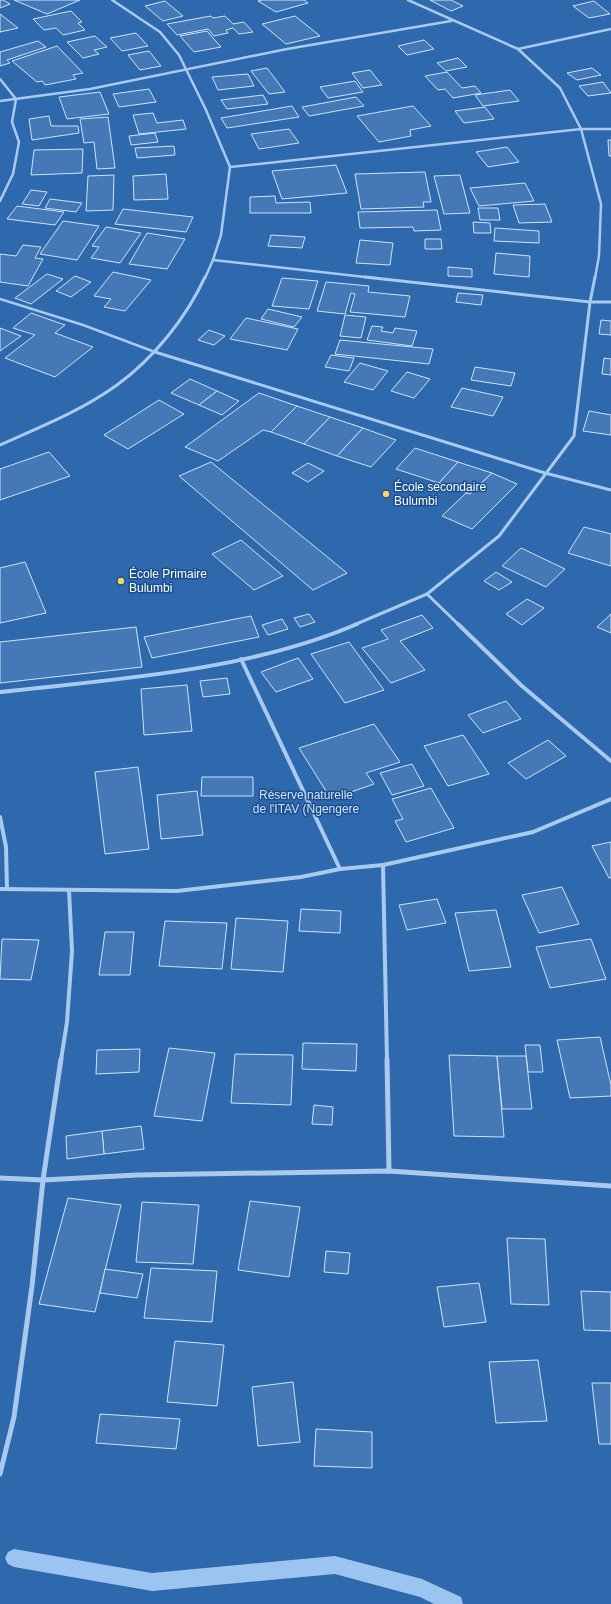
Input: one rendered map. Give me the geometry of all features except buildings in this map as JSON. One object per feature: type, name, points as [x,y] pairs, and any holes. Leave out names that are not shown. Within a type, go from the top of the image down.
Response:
[{"type":"street","points":[[0,445],[69,414],[117,385],[155,352],[196,296],[213,260],[221,235],[230,167],[187,70],[179,55],[160,32],[112,0]]},
{"type":"street","points":[[0,692],[166,673],[241,659],[300,645],[326,636],[427,594],[499,536],[574,436],[590,302],[599,256],[601,204],[581,129],[560,88],[518,49],[451,21],[408,0]]},
{"type":"street","points":[[0,101],[90,89],[288,49],[451,21]]},
{"type":"street","points":[[518,49],[611,29]]},
{"type":"street","points":[[0,79],[16,99],[12,122],[19,142],[13,174],[0,201]]},
{"type":"street","points":[[230,167],[581,129],[611,129]]},
{"type":"street","points":[[213,260],[590,302],[611,302]]},
{"type":"street","points":[[155,352],[545,473],[611,490]]},
{"type":"street","points":[[427,594],[522,686],[611,761]]},
{"type":"street","points":[[241,659],[340,869]]},
{"type":"street","points":[[0,889],[177,891],[301,877],[340,869],[383,865],[533,832],[611,799]]},
{"type":"street","points":[[0,817],[6,847],[7,889]]},
{"type":"street","points":[[383,865],[389,1171]]},
{"type":"street","points":[[0,1474],[14,1417],[32,1286],[43,1180],[67,1022],[72,951],[69,890]]},
{"type":"street","points":[[0,1178],[43,1180],[137,1175],[389,1171],[611,1186]]},
{"type":"lane","points":[[0,299],[83,325],[155,352]]},
{"type":"green space","name":"Réserve naturelle de l'ITAV (Ngengere","points":[[0,0],[611,0],[611,1604],[0,1604]]},
{"type":"waterway","points":[[14,1558],[152,1582],[335,1565],[422,1588],[454,1604]]},
{"type":"place","name":"École secondaire Bulumbi","points":[[386,494]]},
{"type":"place","name":"École Primaire Bulumbi","points":[[121,581]]}]
